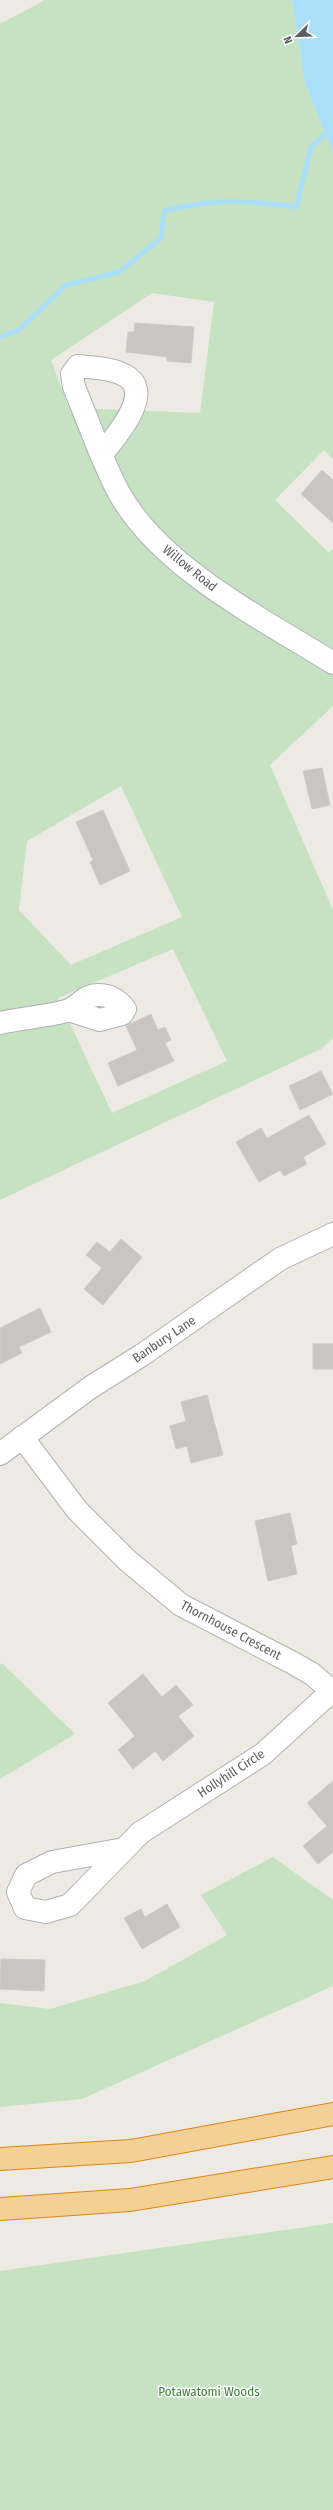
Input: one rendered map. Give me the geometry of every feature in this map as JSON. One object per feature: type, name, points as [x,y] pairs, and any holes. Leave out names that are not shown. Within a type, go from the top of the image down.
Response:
[{"type":"highway","points":[[0,2159],[131,2151],[333,2114]]},
{"type":"highway","points":[[0,2209],[130,2200],[333,2167]]},
{"type":"street","name":"Willow Road","points":[[102,454],[119,493],[151,536],[205,584],[333,663]]},
{"type":"street","points":[[0,1023],[70,1010]]},
{"type":"street","name":"Banbury Lane","points":[[0,1454],[91,1387],[142,1355],[280,1259],[333,1234]]},
{"type":"street","name":"Thornhouse Crescent","points":[[22,1437],[77,1510],[128,1561],[180,1605],[293,1663],[312,1674],[332,1692]]},
{"type":"street","name":"Hollyhill Circle","points":[[124,1849],[140,1833],[263,1754],[332,1692]]},
{"type":"green space","points":[[45,0],[292,0],[305,84],[333,152],[333,459],[324,450],[275,500],[329,553],[333,549],[333,706],[270,765],[333,910],[333,1038],[321,1049],[0,1200],[0,24]],"holes":[[[152,293],[214,302],[200,413],[69,408],[51,360]],[[121,786],[182,917],[71,965],[19,910],[27,841]],[[173,949],[227,1061],[112,1113],[58,998]]]},
{"type":"green space","points":[[2,1663],[75,1734],[0,1779],[0,1665]]},
{"type":"green space","points":[[273,1857],[333,1900],[333,1986],[82,2099],[0,2107],[0,2003],[50,2009],[145,1981],[227,1935],[201,1895]]},
{"type":"green space","name":"Potawatomi Woods","points":[[333,2223],[333,2510],[0,2510],[0,2271]]},
{"type":"water","points":[[292,0],[333,0],[333,152],[305,84]]},
{"type":"building","points":[[135,323],[194,327],[191,363],[167,361],[167,357],[126,352],[128,332],[134,332]]},
{"type":"building","points":[[322,470],[333,480],[333,523],[301,494]]},
{"type":"building","points":[[322,768],[330,805],[312,809],[303,771]]},
{"type":"building","points":[[103,810],[130,871],[100,885],[90,862],[93,860],[76,822]]},
{"type":"building","points":[[151,1014],[158,1030],[165,1027],[171,1040],[165,1043],[174,1061],[118,1086],[108,1063],[137,1050],[126,1026]]},
{"type":"building","points":[[321,1071],[333,1094],[300,1110],[289,1086]]},
{"type":"building","points":[[309,1115],[326,1144],[303,1157],[307,1164],[284,1176],[280,1170],[259,1182],[236,1142],[261,1128],[267,1138]]},
{"type":"building","points":[[121,1239],[142,1257],[103,1305],[84,1289],[102,1268],[86,1255],[97,1242],[110,1252]]},
{"type":"building","points":[[40,1308],[51,1332],[19,1347],[22,1353],[0,1364],[0,1328]]},
{"type":"building","points":[[313,1344],[333,1344],[333,1369],[313,1369]]},
{"type":"building","points":[[207,1395],[223,1455],[191,1463],[187,1446],[176,1449],[170,1426],[186,1421],[181,1402]]},
{"type":"building","points":[[290,1513],[297,1544],[291,1546],[297,1574],[268,1581],[255,1521]]},
{"type":"building","points":[[143,1674],[162,1697],[176,1685],[193,1705],[178,1716],[194,1736],[163,1761],[155,1751],[133,1769],[118,1750],[135,1736],[108,1703]]},
{"type":"building","points":[[333,1781],[333,1852],[318,1864],[303,1846],[327,1826],[307,1803]]},
{"type":"building","points":[[167,1904],[180,1927],[142,1949],[124,1918],[141,1909],[145,1917]]},
{"type":"building","points":[[1,1959],[45,1960],[44,1991],[0,1989]]},
{"type":"waterway","points":[[0,337],[19,330],[66,285],[119,272],[161,238],[164,211],[215,202],[245,202],[296,207],[311,147],[325,134]]}]
